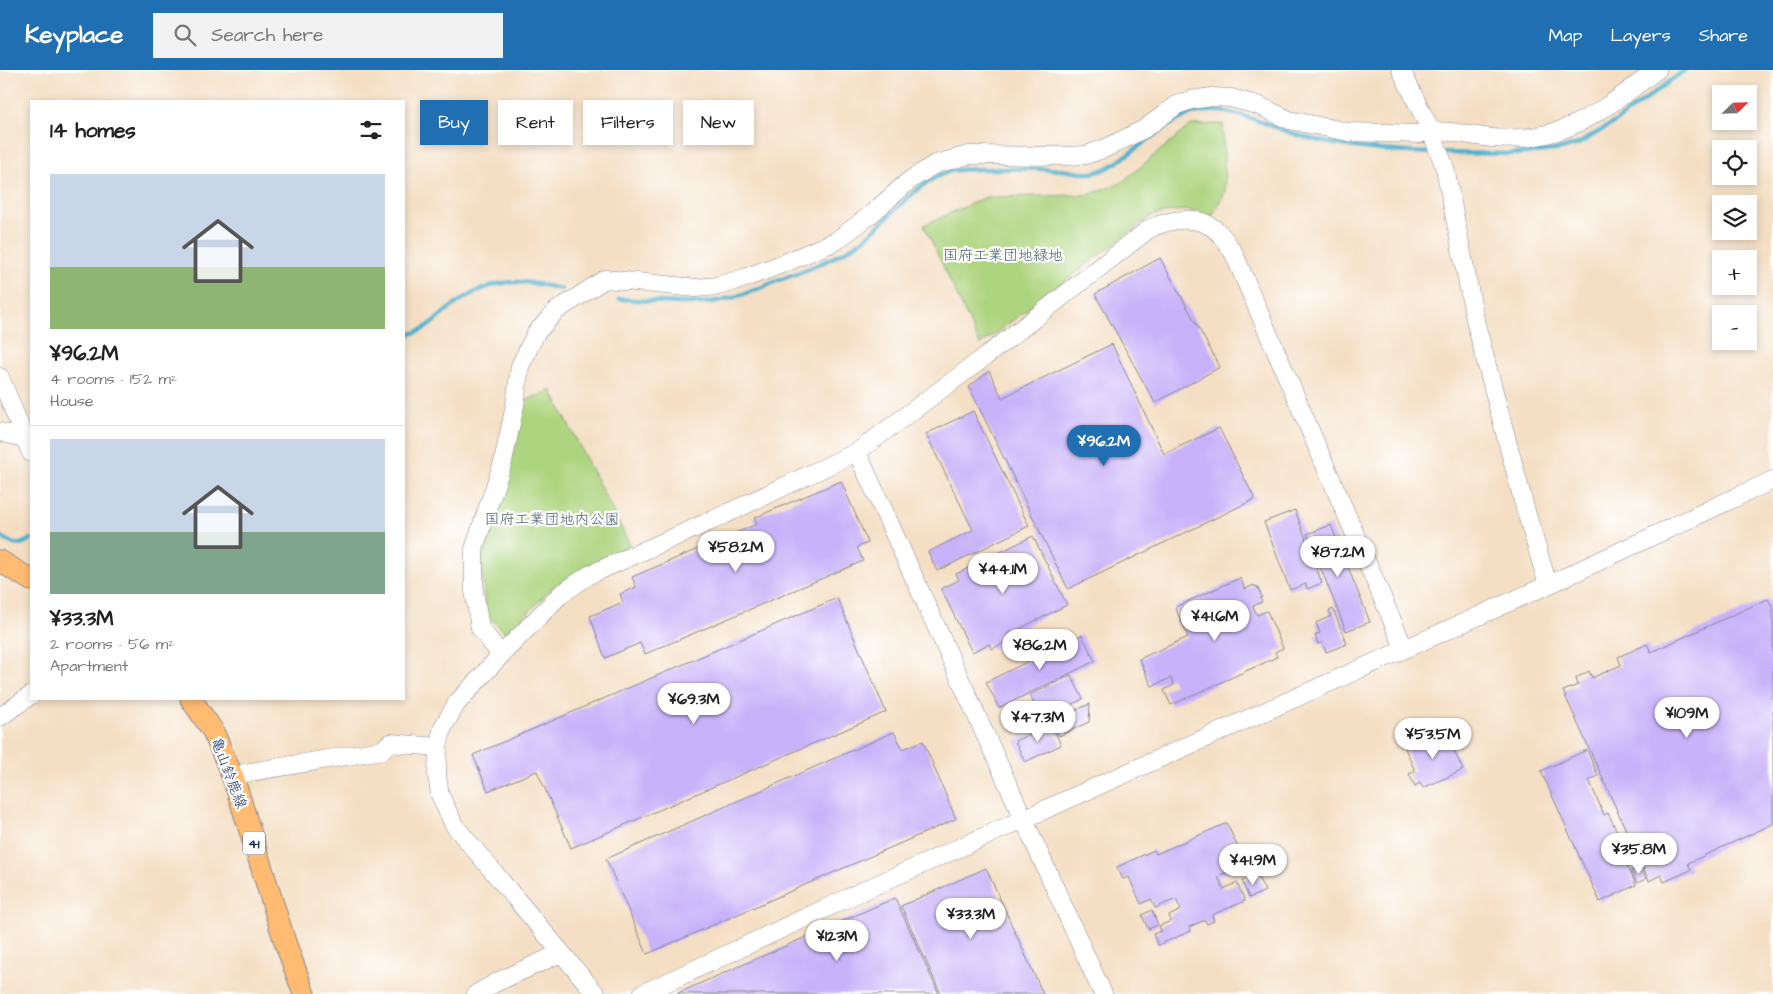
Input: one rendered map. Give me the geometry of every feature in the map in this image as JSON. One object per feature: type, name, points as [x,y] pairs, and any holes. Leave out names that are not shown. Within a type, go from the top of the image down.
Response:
[{"type":"main road","points":[[0,561],[30,579]]},
{"type":"main road","name":"亀山鈴鹿線","points":[[192,700],[213,731],[234,780],[285,942],[304,994]]},
{"type":"street","points":[[1401,70],[1445,168],[1476,324],[1525,508],[1548,585]]},
{"type":"street","points":[[501,655],[480,628],[474,591],[474,548],[504,462],[520,366],[536,333],[556,312],[605,279],[696,288],[727,284],[788,262],[836,241],[869,216],[910,180],[935,164],[969,155],[1086,155],[1106,148],[1144,129],[1177,105],[1198,99],[1212,97],[1231,98],[1260,106],[1289,120],[1349,132],[1520,138],[1555,134],[1594,116],[1657,70]]},
{"type":"street","points":[[596,994],[454,825],[440,795],[431,746],[457,703],[560,595],[589,575],[713,520],[856,452],[986,356],[1149,229],[1160,224],[1179,219],[1193,220],[1204,224],[1216,230],[1225,239],[1234,254],[1404,648]]},
{"type":"street","points":[[0,377],[28,445]]},
{"type":"street","points":[[0,432],[28,445]]},
{"type":"street","points":[[856,452],[1025,819],[1103,994]]},
{"type":"street","points":[[642,994],[867,889],[1548,585],[1773,480]]},
{"type":"street","points":[[0,717],[30,696]]},
{"type":"street","points":[[234,780],[245,772],[382,750],[390,743],[431,746]]},
{"type":"street","points":[[476,994],[497,982],[562,953]]},
{"type":"green space","name":"国府工業団地緑地","points":[[1223,124],[1225,192],[1212,216],[1181,211],[1166,212],[1150,217],[980,345],[924,225],[986,197],[1088,195],[1121,183],[1191,125]]},
{"type":"green space","name":"国府工業団地内公園","points":[[551,390],[630,545],[584,568],[551,589],[507,634],[486,614],[481,569],[485,544],[502,487],[522,402]]},
{"type":"building","points":[[1160,258],[1220,367],[1155,403],[1095,294]]},
{"type":"building","points":[[1112,344],[1164,454],[1219,428],[1255,499],[1068,589],[969,387],[989,371],[1002,398]]},
{"type":"building","points":[[973,411],[1029,526],[937,571],[928,552],[973,530],[926,434]]},
{"type":"building","points":[[841,481],[868,543],[857,547],[863,561],[645,654],[640,643],[605,658],[590,616],[623,602],[620,594],[636,587],[632,577],[757,524],[754,518]]},
{"type":"building","points":[[1295,510],[1322,583],[1307,589],[1306,584],[1290,590],[1264,522]]},
{"type":"building","points":[[1331,525],[1370,622],[1346,631],[1307,534]]},
{"type":"building","points":[[1033,536],[1067,605],[1007,635],[1010,640],[992,649],[989,644],[972,652],[941,589],[959,580],[956,574]]},
{"type":"building","points":[[1240,578],[1245,589],[1254,585],[1255,587],[1257,586],[1262,602],[1253,606],[1257,615],[1267,611],[1283,648],[1275,652],[1277,657],[1171,705],[1164,690],[1174,685],[1171,678],[1152,686],[1139,659],[1188,637],[1175,607]]},
{"type":"building","points":[[837,598],[886,712],[571,848],[537,771],[488,791],[473,755]]},
{"type":"building","points":[[1768,599],[1773,607],[1773,824],[1688,863],[1691,870],[1664,882],[1661,875],[1649,881],[1563,691],[1578,685],[1576,678],[1589,671],[1592,678],[1621,665],[1618,657],[1647,644],[1651,652]]},
{"type":"building","points":[[1333,609],[1347,644],[1326,652],[1322,642],[1318,644],[1315,635],[1320,633],[1316,623],[1331,616],[1329,611]]},
{"type":"building","points":[[1082,635],[1095,661],[999,708],[986,682]]},
{"type":"building","points":[[1071,675],[1083,699],[1042,719],[1030,695]]},
{"type":"building","points":[[1090,704],[1089,722],[1059,736],[1052,720]]},
{"type":"building","points":[[1051,724],[1061,745],[1025,762],[1015,741]]},
{"type":"building","points":[[1444,729],[1463,770],[1423,788],[1420,783],[1415,786],[1409,774],[1415,771],[1405,748]]},
{"type":"building","points":[[894,732],[903,749],[923,741],[956,819],[647,954],[606,859]]},
{"type":"building","points":[[1587,750],[1598,776],[1589,780],[1604,815],[1608,813],[1621,840],[1616,842],[1636,885],[1600,902],[1541,771]]},
{"type":"building","points":[[1227,823],[1245,864],[1218,876],[1223,889],[1237,883],[1245,901],[1212,915],[1214,921],[1207,924],[1205,920],[1189,927],[1191,931],[1158,945],[1153,934],[1161,931],[1159,926],[1171,921],[1169,916],[1181,910],[1176,899],[1155,908],[1151,899],[1141,904],[1129,877],[1123,879],[1117,867],[1154,850],[1156,854]]},
{"type":"building","points":[[1641,867],[1646,879],[1637,883],[1631,871]]},
{"type":"building","points":[[986,868],[1043,994],[941,994],[901,906]]},
{"type":"building","points":[[1257,875],[1265,891],[1249,898],[1242,881]]},
{"type":"building","points":[[895,898],[939,994],[676,994]]},
{"type":"building","points":[[1152,910],[1158,925],[1148,929],[1142,915]]},
{"type":"waterway","points":[[1445,153],[1518,154],[1562,149],[1578,144],[1615,122],[1685,70]]},
{"type":"waterway","points":[[619,299],[692,303],[712,302],[743,294],[813,267],[852,247],[872,232],[915,192],[927,183],[951,171],[962,169],[1044,169],[1085,173],[1104,170],[1114,165],[1174,122],[1195,113],[1206,111],[1232,113],[1300,136],[1341,145],[1404,152],[1434,153]]},
{"type":"waterway","points":[[405,335],[427,327],[446,311],[478,290],[496,284],[521,282],[561,289]]},
{"type":"waterway","points":[[0,536],[15,544],[22,544],[30,540]]}]
